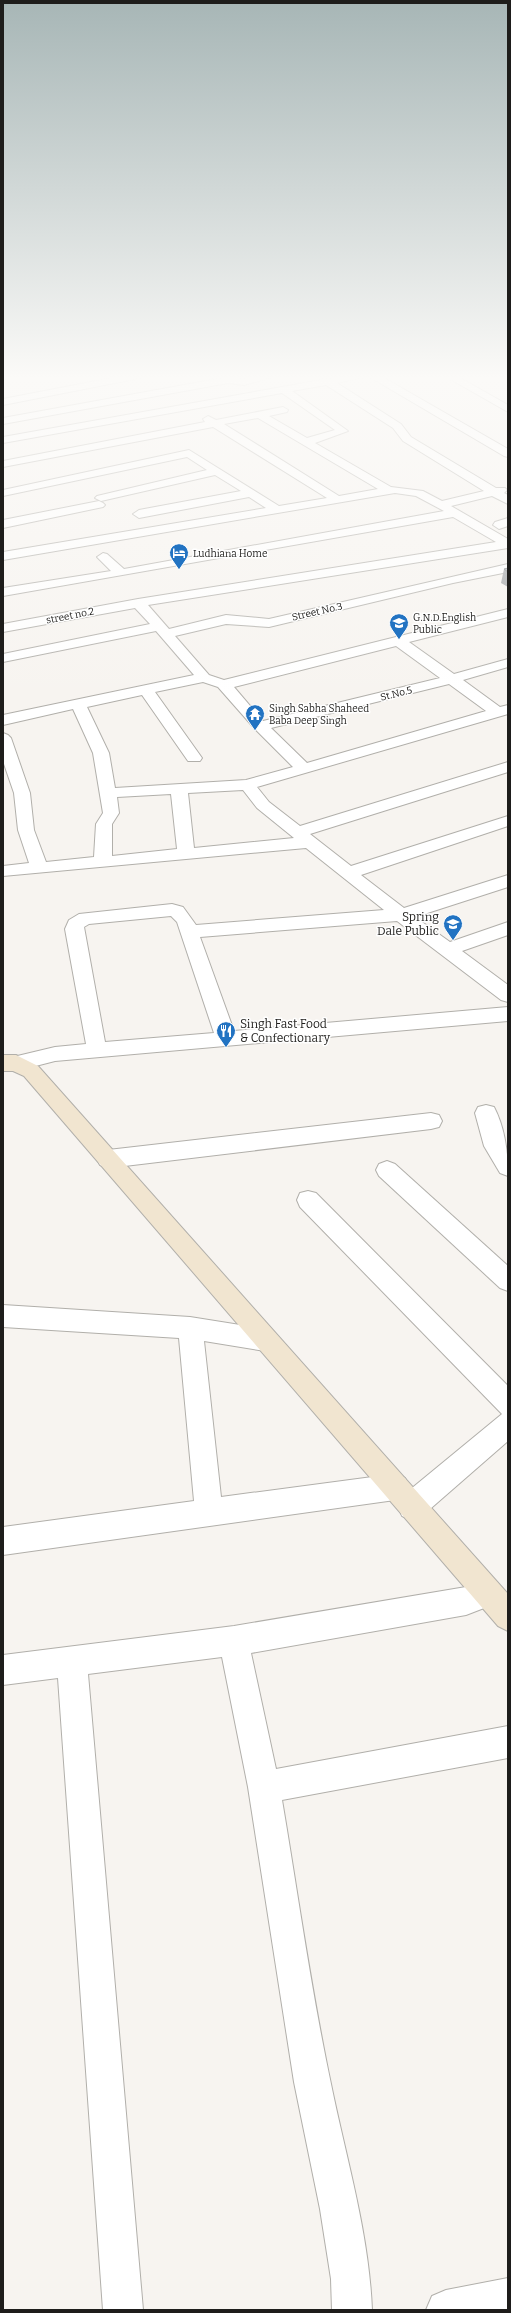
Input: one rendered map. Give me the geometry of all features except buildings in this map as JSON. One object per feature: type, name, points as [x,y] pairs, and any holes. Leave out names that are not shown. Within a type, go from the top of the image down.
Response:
[{"type":"street","points":[[6,492],[49,483]]},
{"type":"street","points":[[3,524],[170,483]]},
{"type":"street","points":[[235,483],[277,510]]},
{"type":"street","points":[[310,483],[338,500]]},
{"type":"street","points":[[376,483],[389,491]]},
{"type":"street","points":[[481,483],[508,500]]},
{"type":"street","points":[[440,505],[508,488]]},
{"type":"street","points":[[3,556],[389,491],[412,491],[440,505],[508,544]]},
{"type":"street","points":[[6,492],[18,505],[50,548]]},
{"type":"street","points":[[139,514],[251,493]]},
{"type":"street","points":[[3,592],[121,573],[454,513]]},
{"type":"street","name":"street no.2","points":[[3,628],[138,603],[508,544]]},
{"type":"street","points":[[103,557],[121,573]]},
{"type":"street","name":"Street No.3","points":[[3,658],[225,620],[269,623],[453,579],[508,568]]},
{"type":"street","points":[[138,603],[204,678]]},
{"type":"street","points":[[3,720],[204,678],[223,684],[279,672],[508,613]]},
{"type":"street","points":[[398,641],[452,679],[503,711]]},
{"type":"street","name":"St.No.5","points":[[260,726],[452,679],[508,663]]},
{"type":"street","points":[[223,684],[260,726],[304,769]]},
{"type":"street","points":[[146,689],[194,758]]},
{"type":"street","points":[[78,704],[101,753],[109,793],[111,813],[104,824],[103,862]]},
{"type":"street","points":[[109,793],[247,785],[503,711]]},
{"type":"street","points":[[3,738],[22,793],[26,830],[39,868]]},
{"type":"street","points":[[3,870],[39,868],[186,853],[304,837],[508,767]]},
{"type":"street","points":[[247,785],[263,805],[401,915],[508,995]]},
{"type":"street","points":[[179,789],[186,853]]},
{"type":"street","points":[[348,873],[508,821]]},
{"type":"street","points":[[189,932],[401,915],[508,881]]},
{"type":"street","points":[[97,1051],[74,929],[75,924],[85,918],[172,910],[181,914],[189,932],[227,1040]]},
{"type":"street","points":[[447,950],[508,928]]},
{"type":"street","points":[[9,1063],[41,1056],[504,1018]]},
{"type":"street","points":[[9,1063],[31,1071],[508,1616]]},
{"type":"street","points":[[486,1113],[495,1146],[508,1167]]},
{"type":"street","points":[[108,1159],[431,1121]]},
{"type":"street","points":[[386,1170],[508,1281]]},
{"type":"street","points":[[308,1200],[508,1404]]},
{"type":"street","points":[[3,1316],[190,1328],[266,1340]]},
{"type":"street","points":[[190,1328],[209,1513]]},
{"type":"street","points":[[3,1541],[209,1513],[403,1497],[508,1424]]},
{"type":"street","points":[[3,1670],[234,1641],[466,1601],[487,1593]]},
{"type":"street","points":[[234,1641],[264,1787],[312,2082],[339,2209],[351,2279],[352,2310]]},
{"type":"street","points":[[72,1662],[122,2310]]},
{"type":"street","points":[[264,1787],[508,1742]]},
{"type":"street","points":[[446,2310],[508,2298]]},
{"type":"place","name":"Ludhiana Home","points":[[179,570]]},
{"type":"place","name":"G.N.D.English Public","points":[[399,640]]},
{"type":"place","name":"Singh Sabha Shaheed Baba Deep Singh","points":[[255,731]]},
{"type":"place","name":"Spring Dale Public","points":[[453,941]]},
{"type":"place","name":"Singh Fast Food & Confectionary","points":[[226,1048]]}]
